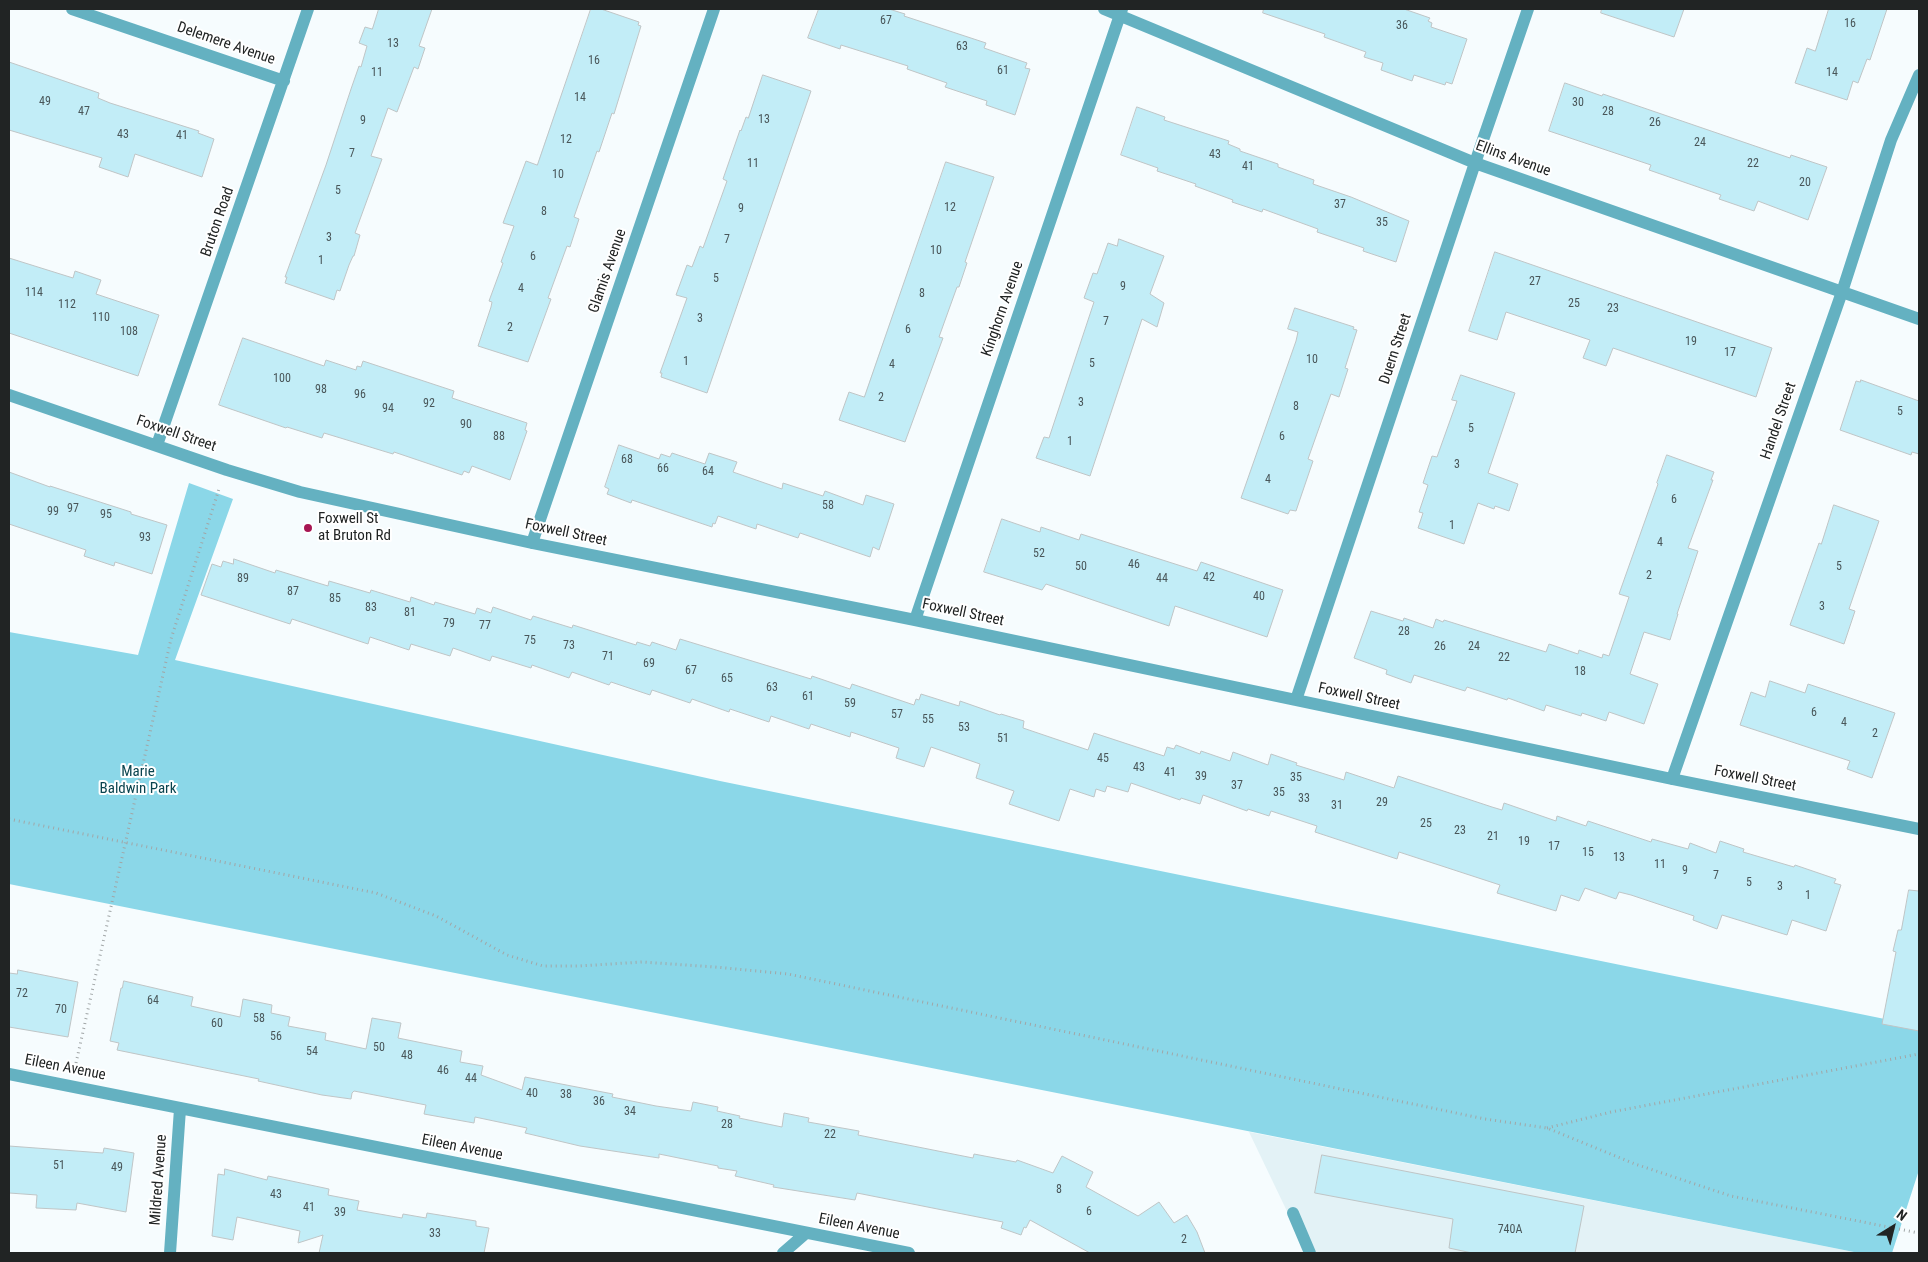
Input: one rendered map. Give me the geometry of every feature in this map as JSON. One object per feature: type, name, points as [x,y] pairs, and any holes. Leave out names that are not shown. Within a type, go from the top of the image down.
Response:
[{"type":"street","name":"Delemere Avenue","points":[[72,9],[284,81]]},
{"type":"street","name":"Bruton Road","points":[[157,445],[308,9]]},
{"type":"street","name":"Glamis Avenue","points":[[532,543],[714,9]]},
{"type":"street","name":"Ellins Avenue","points":[[1104,9],[1121,12],[1474,163],[1919,319]]},
{"type":"street","name":"Duern Street","points":[[1296,700],[1474,163],[1528,9]]},
{"type":"street","name":"Kinghorn Avenue","points":[[915,620],[1121,12]]},
{"type":"street","name":"Handel Street","points":[[1672,779],[1842,292],[1891,140],[1919,76]]},
{"type":"street","name":"Foxwell Street","points":[[9,395],[300,492],[532,543],[915,620],[1919,829]]},
{"type":"street","name":"Eileen Avenue","points":[[9,1074],[909,1253]]},
{"type":"street","name":"Mildred Avenue","points":[[170,1253],[180,1109]]},
{"type":"street","points":[[1293,1213],[1310,1253]]},
{"type":"street","points":[[784,1253],[806,1233]]},
{"type":"path","points":[[76,1063],[171,639],[219,488]]},
{"type":"path","points":[[9,819],[376,893],[436,916],[507,955],[543,966],[642,962],[715,966],[788,974],[1485,1118],[1547,1128],[1634,1164],[1732,1196],[1919,1234]]},
{"type":"path","points":[[1547,1128],[1611,1112],[1919,1054]]},
{"type":"shaded area","points":[[1249,1132],[1859,1253],[1307,1253]]},
{"type":"green space","name":"Marie Baldwin Park","points":[[189,483],[233,499],[175,660],[720,781],[1919,1026],[1919,1170],[1892,1253],[1859,1253],[9,884],[9,632],[138,655]]},
{"type":"building","points":[[379,9],[432,9],[419,46],[425,48],[418,69],[414,67],[397,112],[388,108],[371,156],[382,159],[355,233],[360,235],[354,256],[340,291],[337,290],[334,300],[285,283],[287,277],[285,277],[326,165],[359,66],[361,67],[367,46],[359,43],[365,27],[372,29]]},
{"type":"building","points":[[591,9],[601,9],[639,22],[638,25],[641,26],[614,114],[612,113],[599,152],[597,151],[574,217],[579,219],[570,247],[567,246],[548,298],[551,299],[528,362],[478,346],[491,307],[492,302],[489,301],[514,226],[503,223],[526,161],[537,165]]},
{"type":"building","points":[[819,9],[889,9],[905,14],[904,16],[986,43],[984,48],[1027,63],[1025,68],[1030,69],[1015,115],[986,105],[987,101],[945,87],[947,83],[907,69],[908,66],[841,45],[840,49],[808,38]]},
{"type":"building","points":[[1264,9],[1404,9],[1430,18],[1428,21],[1432,23],[1431,27],[1467,39],[1452,84],[1446,82],[1445,85],[1414,75],[1412,81],[1381,70],[1383,63],[1364,57],[1366,52],[1324,37],[1325,34],[1263,13]]},
{"type":"building","points":[[1602,9],[1684,9],[1674,37],[1601,13]]},
{"type":"building","points":[[1829,9],[1887,9],[1870,60],[1867,59],[1858,83],[1853,81],[1847,100],[1795,83],[1807,48],[1815,51]]},
{"type":"building","points":[[9,62],[99,93],[98,98],[110,103],[199,131],[198,133],[214,139],[202,177],[135,154],[128,177],[99,167],[102,158],[9,130]]},
{"type":"building","points":[[763,75],[811,91],[707,393],[661,377],[662,373],[660,373],[687,298],[676,295],[687,265],[692,267],[700,246],[703,248],[727,181],[723,179],[740,130],[746,117],[748,118]]},
{"type":"building","points":[[1565,83],[1602,96],[1603,94],[1790,158],[1791,155],[1827,167],[1808,220],[1758,201],[1754,211],[1719,199],[1721,195],[1649,170],[1651,165],[1549,131]]},
{"type":"building","points":[[1137,107],[1165,117],[1164,120],[1229,141],[1228,144],[1240,149],[1240,151],[1278,164],[1278,167],[1314,180],[1313,184],[1351,197],[1409,221],[1396,262],[1363,251],[1364,248],[1317,232],[1318,229],[1263,209],[1262,212],[1232,202],[1233,200],[1195,186],[1196,184],[1157,171],[1158,168],[1121,155]]},
{"type":"building","points":[[946,162],[994,177],[965,262],[967,263],[959,287],[957,287],[939,337],[943,338],[905,442],[839,420],[849,392],[864,397]]},
{"type":"building","points":[[1119,239],[1164,256],[1150,294],[1164,303],[1157,327],[1142,319],[1090,476],[1036,458],[1044,437],[1049,438],[1094,302],[1084,298],[1093,273],[1097,274],[1108,243],[1117,246]]},
{"type":"building","points":[[1495,252],[1772,348],[1756,397],[1613,348],[1606,366],[1583,358],[1590,340],[1506,312],[1497,340],[1469,331]]},
{"type":"building","points":[[9,258],[73,278],[75,271],[101,280],[96,294],[159,315],[138,376],[9,333]]},
{"type":"building","points":[[1295,308],[1354,327],[1353,329],[1357,330],[1345,368],[1348,369],[1339,397],[1331,394],[1308,459],[1313,461],[1296,511],[1290,510],[1288,514],[1241,498],[1296,341],[1298,332],[1288,329]]},
{"type":"building","points":[[243,338],[324,366],[326,360],[356,370],[357,366],[361,367],[363,361],[454,391],[452,398],[527,423],[525,430],[527,431],[510,480],[472,466],[469,473],[464,471],[462,475],[394,452],[393,454],[324,433],[322,438],[286,428],[219,405]]},
{"type":"building","points":[[1461,375],[1515,393],[1488,473],[1518,484],[1509,511],[1495,506],[1494,509],[1478,503],[1464,544],[1418,528],[1423,513],[1419,512],[1428,485],[1423,483],[1432,456],[1437,457],[1457,401],[1452,400]]},
{"type":"building","points":[[1861,380],[1919,401],[1919,454],[1912,452],[1911,455],[1840,430],[1856,381],[1860,382]]},
{"type":"building","points":[[619,445],[659,459],[661,454],[670,457],[672,453],[705,464],[709,453],[737,462],[733,472],[782,489],[783,483],[823,496],[825,491],[863,505],[866,495],[894,504],[879,550],[873,547],[870,557],[800,533],[798,538],[757,524],[756,529],[718,516],[712,527],[632,500],[631,503],[607,494],[609,489],[605,487]]},
{"type":"building","points":[[1667,455],[1714,472],[1711,480],[1713,480],[1688,548],[1698,551],[1670,640],[1644,632],[1630,674],[1658,684],[1644,724],[1609,712],[1606,721],[1582,713],[1581,716],[1546,705],[1544,711],[1508,698],[1507,700],[1467,687],[1465,691],[1414,675],[1411,683],[1386,674],[1387,670],[1354,658],[1371,611],[1403,621],[1404,618],[1433,628],[1436,619],[1443,622],[1444,620],[1546,652],[1549,644],[1578,654],[1579,650],[1602,658],[1603,654],[1609,656],[1629,597],[1619,594]]},
{"type":"building","points":[[9,472],[167,525],[152,574],[115,562],[114,566],[84,556],[86,550],[9,524]]},
{"type":"building","points":[[1834,505],[1879,521],[1849,609],[1855,611],[1844,644],[1790,625]]},
{"type":"building","points":[[1002,519],[1040,532],[1041,527],[1079,540],[1081,534],[1197,571],[1201,562],[1283,590],[1267,637],[1175,606],[1169,626],[1046,584],[1042,590],[984,572]]},
{"type":"building","points":[[234,559],[275,573],[276,570],[328,586],[329,581],[370,593],[371,590],[410,602],[411,597],[434,605],[435,602],[475,614],[477,608],[491,613],[493,607],[531,620],[533,616],[572,628],[573,625],[636,645],[637,642],[650,646],[652,642],[676,650],[680,639],[811,679],[812,676],[850,689],[852,684],[914,705],[916,699],[919,700],[921,694],[959,706],[960,701],[1024,721],[1023,728],[1088,750],[1094,733],[1164,756],[1167,747],[1174,749],[1176,745],[1200,754],[1201,751],[1230,761],[1233,752],[1268,765],[1271,754],[1297,763],[1296,765],[1344,780],[1346,772],[1394,788],[1398,776],[1502,810],[1504,803],[1556,821],[1557,816],[1586,826],[1588,821],[1651,842],[1652,839],[1688,849],[1690,843],[1716,853],[1720,841],[1744,849],[1743,852],[1794,867],[1795,865],[1836,879],[1834,883],[1841,885],[1826,931],[1792,920],[1787,935],[1722,915],[1717,929],[1693,920],[1694,916],[1631,895],[1619,892],[1616,899],[1585,888],[1579,901],[1561,895],[1556,911],[1497,893],[1500,885],[1399,852],[1397,859],[1315,832],[1317,826],[1271,811],[1269,816],[1248,809],[1247,811],[1203,795],[1200,804],[1181,798],[1180,800],[1131,783],[1128,792],[1107,786],[1105,792],[1096,789],[1094,797],[1070,789],[1059,821],[1009,804],[1014,791],[976,778],[980,764],[931,747],[924,767],[896,758],[899,748],[851,732],[850,737],[811,724],[809,729],[771,716],[769,722],[730,709],[729,712],[692,699],[690,703],[652,690],[650,695],[611,682],[609,685],[572,672],[569,678],[532,665],[531,668],[492,656],[490,661],[453,648],[450,656],[411,644],[409,650],[370,637],[368,644],[292,619],[290,624],[201,595],[212,564],[221,567],[223,561],[233,564]]},
{"type":"building","points":[[1770,681],[1805,693],[1808,684],[1895,713],[1872,778],[1847,769],[1850,761],[1740,725],[1751,692],[1765,697]]},
{"type":"building","points":[[1909,890],[1919,891],[1919,1031],[1882,1024],[1896,952],[1893,951],[1898,930],[1901,930]]},
{"type":"building","points":[[18,970],[78,982],[68,1037],[9,1027],[9,973],[17,974]]},
{"type":"building","points":[[124,981],[193,997],[191,1006],[240,1017],[243,999],[272,1005],[271,1013],[290,1017],[288,1026],[326,1033],[325,1040],[366,1049],[372,1018],[401,1023],[398,1038],[462,1051],[460,1062],[483,1066],[481,1075],[522,1090],[525,1077],[613,1094],[612,1097],[656,1106],[691,1111],[693,1102],[718,1107],[717,1111],[740,1116],[739,1118],[782,1127],[784,1113],[809,1118],[808,1122],[859,1131],[858,1135],[973,1158],[974,1154],[1016,1162],[1017,1160],[1053,1173],[1062,1156],[1093,1172],[1086,1187],[1138,1216],[1159,1202],[1174,1223],[1187,1215],[1197,1232],[1205,1253],[1090,1253],[1030,1220],[1026,1228],[1024,1227],[1021,1235],[1001,1228],[1003,1222],[857,1193],[855,1200],[773,1187],[774,1185],[735,1176],[737,1171],[718,1168],[718,1166],[659,1154],[659,1158],[580,1146],[525,1133],[527,1128],[475,1117],[474,1123],[424,1114],[426,1105],[354,1091],[351,1099],[322,1095],[258,1081],[259,1079],[117,1050],[119,1043],[110,1041]]},
{"type":"building","points":[[9,1146],[103,1153],[104,1148],[134,1153],[126,1212],[77,1203],[76,1210],[36,1208],[37,1195],[9,1193]]},
{"type":"building","points":[[1322,1155],[1584,1206],[1575,1253],[1472,1253],[1449,1248],[1453,1219],[1315,1193]]},
{"type":"building","points":[[225,1169],[267,1180],[268,1176],[329,1189],[328,1195],[359,1201],[357,1210],[402,1218],[403,1214],[426,1218],[427,1213],[476,1221],[476,1226],[489,1228],[484,1253],[319,1253],[323,1235],[298,1243],[300,1231],[237,1217],[233,1240],[212,1236],[218,1174],[224,1175]]},
{"type":"place","name":"Foxwell St at Bruton Rd","points":[[308,528]]}]
